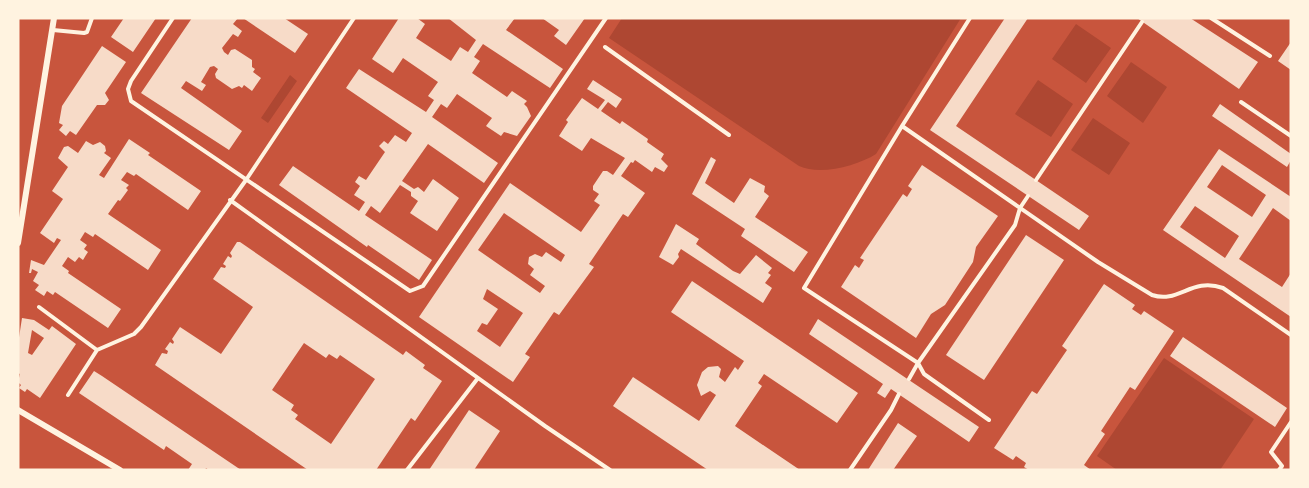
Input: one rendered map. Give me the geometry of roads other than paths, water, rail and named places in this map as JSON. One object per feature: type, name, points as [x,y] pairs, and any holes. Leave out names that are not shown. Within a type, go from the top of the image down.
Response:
[{"type":"street","points":[[18,243],[54,18]]},
{"type":"street","points":[[18,410],[120,470]]},
{"type":"lane","points":[[52,30],[84,33],[87,32],[92,18]]},
{"type":"lane","points":[[173,18],[131,81],[128,89],[131,101],[410,291],[423,285],[606,18]]},
{"type":"lane","points":[[68,396],[97,350],[134,334],[141,327],[246,180],[354,18]]},
{"type":"lane","points":[[970,18],[804,288],[918,363],[924,374],[989,420]]},
{"type":"lane","points":[[1211,18],[1270,56]]},
{"type":"lane","points":[[1036,180],[1142,22]]},
{"type":"lane","points":[[605,47],[729,135]]},
{"type":"lane","points":[[1241,102],[1291,136]]},
{"type":"lane","points":[[902,126],[1098,262],[1160,297],[1171,297],[1206,284],[1223,288],[1291,334]]},
{"type":"lane","points":[[909,379],[1015,225],[1020,208],[1028,196]]},
{"type":"lane","points":[[230,200],[610,470]]},
{"type":"lane","points":[[39,307],[97,350]]},
{"type":"lane","points":[[408,470],[478,378]]},
{"type":"lane","points":[[850,470],[891,410],[899,394]]},
{"type":"lane","points":[[1279,470],[1282,466],[1272,452],[1291,422]]}]
